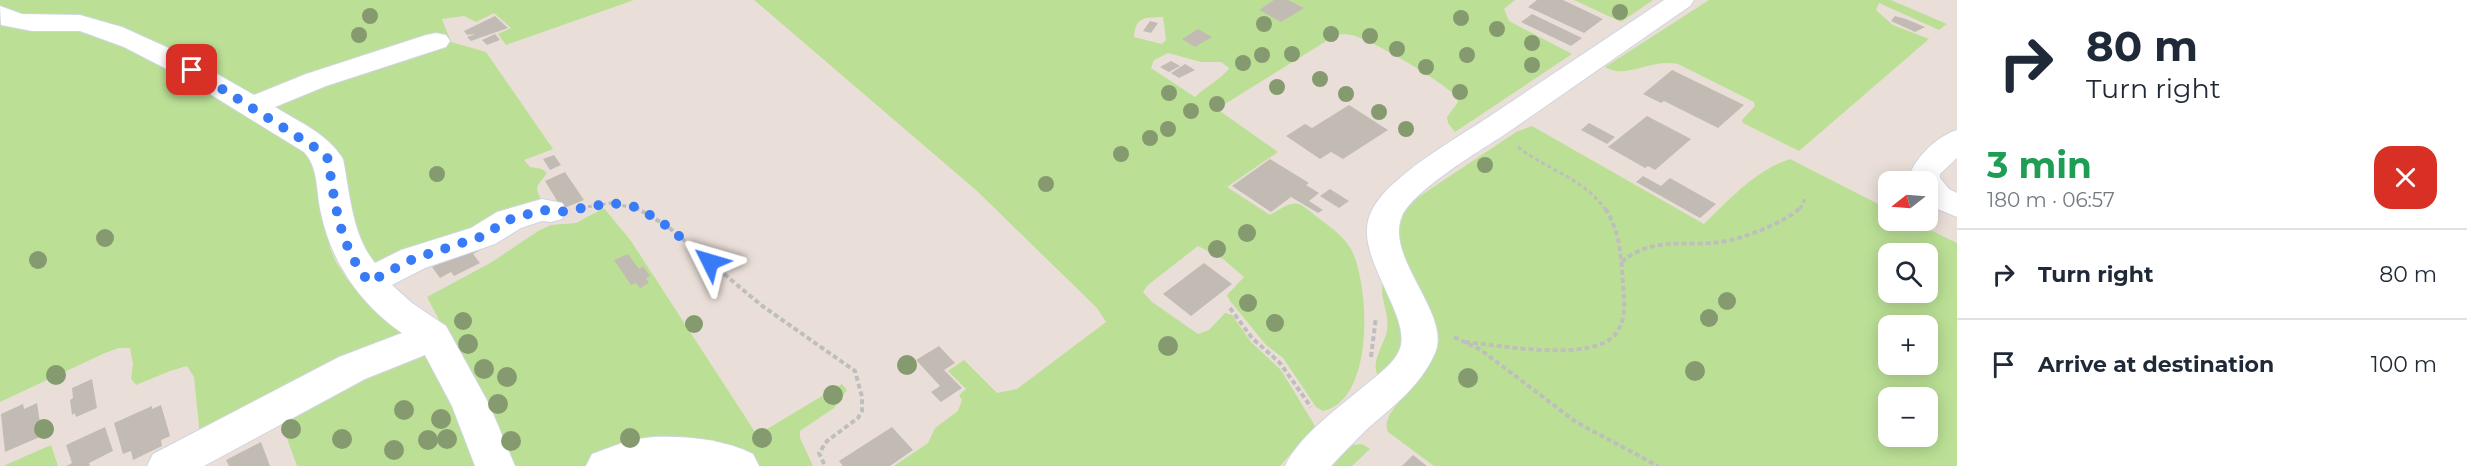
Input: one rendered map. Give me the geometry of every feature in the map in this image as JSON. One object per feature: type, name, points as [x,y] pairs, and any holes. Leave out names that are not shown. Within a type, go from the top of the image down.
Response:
[{"type":"street","points":[[1305,466],[1407,367],[1416,353],[1419,343],[1418,325],[1389,256],[1383,227],[1387,213],[1400,196],[1499,123],[1681,0]]},
{"type":"street","points":[[0,14],[8,19],[24,22],[75,22],[119,35],[171,58],[315,145],[328,159],[343,239],[358,269],[399,313],[433,336],[470,404],[495,466]]},
{"type":"street","points":[[252,106],[316,80],[436,41]]},
{"type":"street","points":[[1925,171],[1954,147]]},
{"type":"street","points":[[1938,197],[1957,206]]},
{"type":"street","points":[[369,282],[413,259],[483,236],[508,220],[542,210],[550,210]]},
{"type":"street","points":[[167,466],[352,368],[433,336]]},
{"type":"street","points":[[606,466],[641,454],[672,452],[724,460],[740,466]]},
{"type":"path","points":[[1465,342],[1570,350],[1603,345],[1613,339],[1621,327],[1625,304],[1622,263],[1613,222],[1600,201],[1578,183],[1524,152],[1499,123]]},
{"type":"path","points":[[1622,263],[1637,249],[1649,246],[1703,244],[1734,239],[1793,213],[1800,209],[1805,199]]},
{"type":"path","points":[[550,210],[560,212],[611,203],[642,210],[667,226],[761,304],[855,371],[862,397],[862,411],[858,418],[834,435],[821,448],[819,453],[825,466]]},
{"type":"path","points":[[1230,308],[1252,338],[1280,363],[1334,436]]},
{"type":"path","points":[[1418,325],[1481,350],[1576,422],[1658,466]]},
{"type":"green space","points":[[0,0],[634,0],[506,45],[498,34],[511,28],[494,13],[476,22],[464,16],[442,19],[451,42],[486,52],[553,149],[524,160],[530,167],[542,169],[547,173],[537,188],[542,201],[381,269],[358,246],[338,160],[179,54],[32,19],[6,11],[0,5]]},
{"type":"green space","points":[[754,0],[1515,0],[1504,9],[1509,21],[1572,54],[1455,132],[1448,123],[1447,117],[1458,102],[1458,98],[1409,63],[1365,40],[1348,35],[1336,35],[1217,109],[1278,152],[1227,187],[1270,215],[1292,204],[1306,208],[1338,233],[1351,249],[1362,288],[1364,339],[1360,364],[1352,386],[1340,402],[1323,411],[1316,407],[1283,358],[1266,345],[1230,301],[1227,295],[1244,277],[1223,259],[1198,246],[1148,285],[1143,292],[1152,302],[1198,334],[1209,330],[1225,313],[1232,315],[1251,342],[1281,370],[1315,426],[1280,466],[894,466],[928,443],[935,428],[958,411],[962,400],[959,395],[966,389],[948,371],[964,360],[997,393],[1017,389],[1106,322],[1097,308],[977,191]],"holes":[[[1163,17],[1166,40],[1162,44],[1134,37],[1139,22]],[[1168,53],[1201,62],[1221,62],[1229,68],[1195,97],[1151,68],[1154,60]]]},
{"type":"green space","points":[[1574,0],[1653,0],[1621,22]]},
{"type":"green space","points":[[1709,0],[1891,0],[1947,24],[1939,30],[1879,3],[1876,10],[1893,25],[1929,39],[1799,151],[1743,123],[1742,120],[1755,106],[1754,102],[1678,64],[1658,64],[1621,71],[1605,67]]},
{"type":"green space","points":[[0,23],[67,25],[148,54],[314,158],[330,248],[336,262],[347,279],[385,320],[406,333],[200,436],[194,377],[187,366],[136,385],[131,379],[133,364],[130,348],[119,348],[105,353],[0,402]]},
{"type":"green space","points":[[1532,126],[1704,224],[1755,178],[1790,159],[1878,204],[1878,231],[1932,231],[1957,243],[1957,466],[1434,466],[1388,432],[1387,426],[1390,415],[1411,388],[1398,223],[1405,209],[1417,198],[1516,132]]},
{"type":"green space","points":[[604,208],[631,241],[757,435],[842,384],[847,390],[834,408],[800,431],[800,438],[813,466],[507,466],[475,388],[427,297],[492,262],[538,231],[551,225],[576,223]]},
{"type":"green space","points":[[1383,283],[1397,297],[1404,354],[1378,375],[1377,359],[1388,324],[1382,294]]},
{"type":"green space","points":[[427,348],[482,466],[297,466],[281,422],[371,371]]},
{"type":"green space","points":[[1362,444],[1370,449],[1352,466],[1330,466],[1352,445]]},
{"type":"green space","points":[[51,445],[58,466],[3,466]]},
{"type":"building","points":[[1274,0],[1288,0],[1304,8],[1281,22],[1259,10]]},
{"type":"building","points":[[1537,0],[1563,0],[1603,19],[1584,33],[1528,7]]},
{"type":"building","points":[[1532,14],[1582,38],[1571,46],[1521,22]]},
{"type":"building","points":[[495,16],[508,28],[471,41],[467,37],[475,34],[467,35],[464,31]]},
{"type":"building","points":[[1895,16],[1925,27],[1915,32],[1891,21]]},
{"type":"building","points":[[1150,21],[1158,23],[1151,33],[1143,31]]},
{"type":"building","points":[[1198,29],[1212,37],[1195,47],[1182,39]]},
{"type":"building","points":[[495,34],[500,40],[487,45],[482,40]]},
{"type":"building","points":[[1171,61],[1180,66],[1169,72],[1160,67]]},
{"type":"building","points":[[1185,64],[1195,70],[1179,78],[1171,73]]},
{"type":"building","points":[[1672,70],[1744,105],[1718,128],[1664,101],[1661,103],[1643,94]]},
{"type":"building","points":[[1349,105],[1388,130],[1343,159],[1331,152],[1320,159],[1286,136],[1305,124],[1312,128]]},
{"type":"building","points":[[1647,116],[1691,139],[1655,170],[1648,166],[1645,168],[1608,147]]},
{"type":"building","points":[[1589,123],[1615,137],[1607,144],[1581,130]]},
{"type":"building","points":[[554,155],[561,165],[550,170],[543,159]]},
{"type":"building","points":[[1270,159],[1309,183],[1306,185],[1319,193],[1309,201],[1323,210],[1318,213],[1291,197],[1271,212],[1232,186]]},
{"type":"building","points":[[565,172],[584,200],[562,209],[545,181]]},
{"type":"building","points":[[1643,176],[1661,186],[1670,178],[1716,204],[1700,218],[1636,182]]},
{"type":"building","points":[[1330,189],[1349,201],[1339,208],[1320,196]]},
{"type":"building","points":[[478,243],[482,249],[473,254],[480,263],[454,276],[451,272],[440,278],[432,267],[443,262],[441,259]]},
{"type":"building","points":[[628,254],[639,269],[643,266],[650,276],[646,278],[649,283],[640,288],[636,283],[631,285],[614,260]]},
{"type":"building","points":[[1204,263],[1232,284],[1191,316],[1163,294]]},
{"type":"building","points":[[939,346],[955,363],[944,370],[962,388],[941,402],[931,392],[940,386],[916,360]]},
{"type":"building","points":[[92,379],[97,408],[76,417],[75,413],[72,415],[70,400],[73,398],[72,388]]},
{"type":"building","points":[[37,403],[42,436],[5,452],[1,414],[23,404],[24,409]]},
{"type":"building","points":[[161,405],[170,436],[161,440],[162,446],[133,460],[131,451],[123,454],[114,423],[152,406],[152,409]]},
{"type":"building","points":[[105,427],[113,451],[89,463],[90,466],[66,466],[72,463],[66,445]]},
{"type":"building","points":[[892,427],[913,450],[890,466],[843,466],[839,461]]},
{"type":"building","points":[[261,442],[270,466],[229,466],[226,460]]},
{"type":"building","points":[[1413,455],[1427,466],[1402,466]]},
{"type":"route","points":[[192,70],[315,145],[328,159],[343,239],[358,269],[369,282],[413,259],[483,236],[492,228],[508,220],[542,210],[560,212],[611,203],[642,210],[667,226],[710,262]]}]
